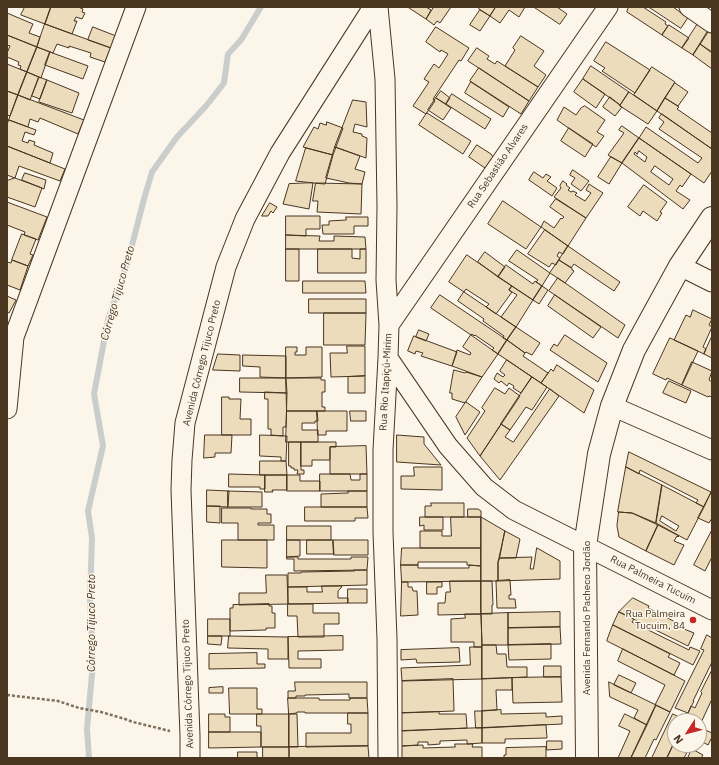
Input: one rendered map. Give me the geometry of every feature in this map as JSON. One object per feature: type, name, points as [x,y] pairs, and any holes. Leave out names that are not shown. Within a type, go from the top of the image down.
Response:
[{"type":"street","points":[[7,409],[10,338],[136,7]]},
{"type":"street","name":"Avenida Córrego Tijuco Preto","points":[[190,758],[182,490],[182,460],[185,423],[226,267],[245,220],[280,153],[373,7]]},
{"type":"street","name":"Rua Rio Itapiçú-Mirim","points":[[378,7],[385,79],[387,206],[386,280],[389,326],[383,450],[383,532],[387,639],[388,758]]},
{"type":"street","name":"Rua Sebastião Alvares","points":[[389,326],[608,7]]},
{"type":"street","points":[[689,7],[712,23]]},
{"type":"street","name":"Avenida Fernando Pacheco Jordão","points":[[588,758],[585,546],[599,454],[612,406],[634,350],[680,266],[712,218]]},
{"type":"street","points":[[680,266],[712,282]]},
{"type":"street","name":"Rua Palmeira Tucuim","points":[[388,358],[448,446],[484,487],[514,510],[712,610]]},
{"type":"street","points":[[612,406],[712,450]]},
{"type":"path","points":[[7,695],[58,701],[79,708],[101,712],[133,722],[190,736]]},
{"type":"building","points":[[25,7],[51,7],[45,24],[21,15]]},
{"type":"building","points":[[51,7],[78,7],[83,9],[82,12],[85,13],[82,19],[76,17],[74,21],[77,21],[72,34],[45,24]]},
{"type":"building","points":[[409,7],[426,7],[431,10],[426,19]]},
{"type":"building","points":[[432,7],[451,7],[440,23],[437,21],[434,25],[426,19],[433,8]]},
{"type":"building","points":[[480,7],[495,8],[490,16],[479,9]]},
{"type":"building","points":[[496,7],[525,7],[519,17],[509,10],[500,23],[490,16]]},
{"type":"building","points":[[534,7],[557,7],[567,14],[560,24]]},
{"type":"building","points":[[629,7],[643,7],[666,22],[665,24],[668,26],[662,35],[627,12]]},
{"type":"building","points":[[649,7],[673,7],[684,15],[689,16],[681,28]]},
{"type":"building","points":[[480,10],[490,16],[480,31],[470,25]]},
{"type":"building","points":[[7,13],[33,24],[29,33],[40,37],[37,47],[7,35]]},
{"type":"building","points":[[699,22],[710,29],[693,55],[682,48]]},
{"type":"building","points":[[45,24],[111,48],[105,62],[90,57],[91,53],[69,46],[69,48],[57,44],[53,53],[37,47]]},
{"type":"building","points":[[669,25],[689,38],[682,48],[662,35]]},
{"type":"building","points":[[93,27],[116,36],[111,48],[88,40]]},
{"type":"building","points":[[436,27],[469,48],[461,61],[459,60],[433,99],[435,101],[426,114],[413,106],[429,82],[424,79],[434,64],[439,68],[448,54],[441,50],[440,52],[426,42]]},
{"type":"building","points":[[708,31],[712,34],[712,52],[700,44]]},
{"type":"building","points":[[7,35],[37,47],[27,72],[20,69],[21,66],[18,65],[19,62],[7,57],[10,46],[7,45]]},
{"type":"building","points":[[521,36],[544,51],[534,66],[546,75],[538,87],[505,66],[515,50],[513,48]]},
{"type":"building","points":[[606,42],[650,70],[635,93],[602,71],[605,68],[594,61]]},
{"type":"building","points":[[700,44],[712,53],[712,69],[693,55]]},
{"type":"building","points":[[37,47],[50,52],[41,78],[27,72]]},
{"type":"building","points":[[477,48],[489,56],[487,59],[495,64],[497,61],[538,87],[529,101],[468,61]]},
{"type":"building","points":[[50,52],[88,66],[83,79],[45,65]]},
{"type":"building","points":[[7,64],[27,72],[18,95],[7,91]]},
{"type":"building","points":[[591,66],[629,92],[620,105],[583,79]]},
{"type":"building","points":[[652,67],[675,82],[657,111],[634,95]]},
{"type":"building","points":[[479,68],[529,101],[521,114],[470,81]]},
{"type":"building","points":[[27,72],[39,77],[30,100],[18,95]]},
{"type":"building","points":[[39,77],[47,80],[40,99],[32,96]]},
{"type":"building","points":[[583,79],[605,94],[596,108],[574,92]]},
{"type":"building","points":[[47,80],[79,93],[72,113],[39,102]]},
{"type":"building","points":[[471,82],[509,107],[503,117],[465,93]]},
{"type":"building","points":[[675,83],[688,92],[678,106],[665,98]]},
{"type":"building","points":[[7,91],[18,95],[10,116],[7,115]]},
{"type":"building","points":[[441,91],[450,98],[446,104],[436,98]]},
{"type":"building","points":[[629,92],[657,111],[648,124],[620,106]]},
{"type":"building","points":[[452,94],[491,119],[485,129],[446,104]]},
{"type":"building","points":[[18,95],[84,120],[78,134],[40,118],[38,122],[30,119],[28,127],[9,120]]},
{"type":"building","points":[[610,97],[622,107],[615,116],[603,107]]},
{"type":"building","points":[[436,98],[451,108],[443,120],[428,110]]},
{"type":"building","points":[[665,98],[679,107],[677,109],[712,133],[712,149],[657,111]]},
{"type":"building","points":[[353,100],[366,102],[367,127],[355,124],[353,132],[362,134],[362,136],[367,138],[366,158],[335,147]]},
{"type":"building","points":[[585,106],[605,120],[597,132],[604,136],[596,147],[557,120],[564,107],[576,115],[581,108]]},
{"type":"building","points":[[427,113],[471,141],[463,154],[419,125]]},
{"type":"building","points":[[662,114],[712,149],[712,171],[704,183],[639,138],[646,127],[698,163],[702,158],[659,129],[664,122],[659,118]]},
{"type":"building","points":[[9,120],[36,130],[34,135],[25,132],[22,141],[28,143],[29,140],[35,142],[34,145],[53,153],[50,163],[7,146],[7,125]]},
{"type":"building","points":[[327,122],[343,128],[333,155],[303,147],[314,127],[318,129],[320,123],[326,125]]},
{"type":"building","points":[[622,126],[639,138],[622,163],[608,155],[624,133],[619,130]]},
{"type":"building","points":[[569,128],[593,144],[585,157],[561,141]]},
{"type":"building","points":[[639,138],[691,174],[682,187],[680,185],[676,191],[690,200],[683,209],[622,163]],"holes":[[[639,151],[647,157],[645,162],[634,154],[635,152],[637,154]],[[655,166],[673,179],[669,185],[651,172]]]},
{"type":"building","points":[[477,145],[493,157],[485,168],[469,157]]},
{"type":"building","points":[[7,146],[65,169],[60,181],[19,166],[15,178],[7,175]]},
{"type":"building","points":[[335,147],[360,156],[355,169],[365,172],[362,184],[326,178]]},
{"type":"building","points":[[306,148],[333,155],[325,184],[296,181]]},
{"type":"building","points":[[611,157],[622,163],[609,184],[598,177]]},
{"type":"building","points":[[573,170],[589,181],[581,191],[571,184],[575,178],[570,175]]},
{"type":"building","points":[[534,172],[543,178],[546,174],[551,177],[547,181],[557,188],[552,196],[529,180]]},
{"type":"building","points":[[25,173],[46,180],[44,189],[22,180]]},
{"type":"building","points":[[15,178],[42,188],[35,207],[7,197],[7,181]]},
{"type":"building","points":[[563,181],[570,188],[568,190],[577,193],[575,195],[585,201],[591,193],[586,190],[589,184],[603,193],[586,218],[554,197],[561,188],[560,186]]},
{"type":"building","points":[[313,183],[309,209],[283,204],[289,184]]},
{"type":"building","points":[[316,183],[362,184],[361,214],[317,212],[318,201],[313,201]]},
{"type":"building","points":[[644,185],[667,202],[660,212],[662,213],[657,221],[643,211],[640,216],[628,207]]},
{"type":"building","points":[[556,199],[586,218],[568,246],[541,227],[544,221],[554,228],[561,218],[562,219],[564,217],[550,207]]},
{"type":"building","points":[[503,201],[541,227],[526,249],[488,224]]},
{"type":"building","points":[[7,202],[47,217],[38,240],[24,235],[25,232],[7,225]]},
{"type":"building","points":[[270,203],[277,207],[273,213],[271,211],[268,216],[262,216]]},
{"type":"building","points":[[286,216],[320,216],[320,229],[306,229],[306,236],[286,235]]},
{"type":"building","points":[[346,217],[368,217],[368,226],[354,226],[354,234],[323,234],[322,225],[329,225],[329,221],[346,220]]},
{"type":"building","points":[[545,230],[568,246],[563,254],[559,252],[557,256],[560,258],[556,265],[552,263],[549,267],[528,254]]},
{"type":"building","points":[[22,234],[36,239],[30,254],[33,255],[28,266],[12,260]]},
{"type":"building","points":[[286,235],[320,236],[319,241],[334,241],[334,236],[365,237],[366,249],[286,249]]},
{"type":"building","points":[[568,246],[620,282],[614,291],[574,264],[571,268],[559,260]]},
{"type":"building","points":[[286,249],[299,249],[299,281],[286,281]]},
{"type":"building","points":[[318,249],[352,249],[352,258],[360,259],[360,249],[366,249],[366,273],[318,273]]},
{"type":"building","points":[[517,250],[550,273],[542,286],[536,282],[538,280],[509,261]]},
{"type":"building","points":[[485,252],[505,267],[498,277],[478,262]]},
{"type":"building","points":[[467,255],[512,286],[509,290],[512,292],[496,314],[486,307],[489,304],[466,289],[464,292],[449,282]]},
{"type":"building","points":[[12,260],[28,266],[20,290],[7,285],[7,262],[11,263]]},
{"type":"building","points":[[559,260],[572,268],[574,271],[565,283],[550,273]]},
{"type":"building","points":[[506,265],[533,284],[535,281],[542,286],[533,300],[498,277]]},
{"type":"building","points":[[558,278],[625,325],[618,338],[549,291]]},
{"type":"building","points":[[303,281],[365,281],[366,293],[303,293]]},
{"type":"building","points":[[512,286],[533,300],[516,327],[501,317],[517,295],[509,290]]},
{"type":"building","points":[[542,286],[548,290],[539,304],[533,300]]},
{"type":"building","points":[[464,292],[516,327],[507,340],[503,338],[504,336],[483,321],[484,319],[458,301]]},
{"type":"building","points":[[440,295],[507,340],[498,354],[492,350],[494,348],[475,335],[471,335],[431,308]]},
{"type":"building","points":[[555,295],[601,327],[593,338],[548,306]]},
{"type":"building","points":[[7,296],[16,300],[9,313],[7,312]]},
{"type":"building","points":[[309,299],[366,299],[366,313],[309,313]]},
{"type":"building","points":[[693,310],[712,319],[709,325],[712,327],[703,347],[706,349],[704,354],[674,340],[686,315],[690,317]]},
{"type":"building","points":[[324,313],[366,313],[365,345],[324,345]]},
{"type":"building","points":[[516,327],[540,343],[532,355],[526,352],[525,353],[507,340]]},
{"type":"building","points":[[419,330],[429,334],[426,341],[416,337]]},
{"type":"building","points":[[471,335],[498,354],[482,377],[452,366],[457,350],[470,355],[471,353],[463,347]]},
{"type":"building","points":[[565,335],[607,363],[598,382],[550,350],[554,344],[557,346]]},
{"type":"building","points":[[414,336],[457,352],[452,366],[421,356],[423,353],[416,351],[415,354],[408,351]]},
{"type":"building","points":[[712,336],[712,358],[704,354]]},
{"type":"building","points":[[670,338],[698,351],[682,385],[667,378],[666,380],[653,374]]},
{"type":"building","points":[[507,340],[525,353],[523,356],[548,373],[541,383],[498,354]]},
{"type":"building","points":[[347,346],[365,346],[365,376],[331,377],[330,353],[347,353]]},
{"type":"building","points":[[286,347],[297,347],[297,352],[295,352],[295,355],[306,355],[306,347],[322,347],[322,377],[286,378]]},
{"type":"building","points":[[218,354],[240,355],[240,371],[213,370]]},
{"type":"building","points":[[243,355],[286,356],[286,378],[260,377],[260,367],[243,366]]},
{"type":"building","points":[[507,360],[532,377],[521,393],[513,388],[514,386],[509,383],[507,386],[501,381],[499,383],[494,379],[497,373],[503,377],[505,375],[500,371]]},
{"type":"building","points":[[692,362],[712,371],[709,380],[712,382],[712,397],[708,397],[682,385]]},
{"type":"building","points":[[557,365],[594,390],[584,413],[541,383],[551,369],[553,371]]},
{"type":"building","points":[[454,370],[482,377],[465,403],[452,399],[452,393],[450,393]]},
{"type":"building","points":[[365,376],[365,393],[348,393],[348,377]]},
{"type":"building","points":[[532,377],[547,387],[532,410],[526,407],[510,430],[501,424]]},
{"type":"building","points":[[240,378],[286,378],[287,393],[240,392]]},
{"type":"building","points":[[286,378],[321,378],[321,380],[325,380],[325,392],[322,392],[322,407],[325,407],[325,411],[287,411]]},
{"type":"building","points":[[669,381],[691,391],[686,403],[663,393]]},
{"type":"building","points":[[495,388],[505,394],[509,388],[520,396],[480,456],[467,438],[485,411],[482,408]]},
{"type":"building","points":[[550,389],[559,396],[500,480],[480,456],[501,424],[510,430],[505,437],[513,442]]},
{"type":"building","points":[[265,392],[287,393],[286,427],[283,427],[283,436],[271,435],[271,429],[268,429],[268,399],[265,399]]},
{"type":"building","points":[[222,397],[229,397],[229,399],[241,399],[240,419],[251,419],[251,435],[222,435]]},
{"type":"building","points":[[466,402],[480,412],[465,435],[456,417]]},
{"type":"building","points":[[287,411],[317,411],[318,421],[315,421],[315,423],[302,423],[302,430],[318,430],[318,442],[286,442]]},
{"type":"building","points":[[317,411],[347,411],[347,431],[326,431],[326,435],[318,435]]},
{"type":"building","points":[[350,411],[366,411],[366,421],[351,421]]},
{"type":"building","points":[[205,435],[232,435],[231,453],[215,453],[215,457],[204,458]]},
{"type":"building","points":[[260,435],[287,436],[286,461],[281,461],[281,457],[260,456]]},
{"type":"building","points":[[397,435],[424,437],[424,444],[441,465],[397,462]]},
{"type":"building","points":[[289,442],[301,442],[301,470],[304,470],[304,474],[297,474],[298,470],[294,470],[294,468],[289,466]]},
{"type":"building","points":[[301,442],[336,442],[336,447],[330,447],[330,460],[312,460],[312,466],[301,466]]},
{"type":"building","points":[[366,446],[367,474],[330,474],[330,447]]},
{"type":"building","points":[[629,452],[711,492],[704,507],[696,503],[698,500],[640,470],[639,474],[626,467]]},
{"type":"building","points":[[260,461],[286,461],[287,475],[260,475]]},
{"type":"building","points":[[414,467],[442,467],[442,490],[401,489],[401,476],[414,476]]},
{"type":"building","points":[[626,467],[662,485],[656,523],[632,513],[618,512]]},
{"type":"building","points":[[229,474],[265,475],[265,489],[260,489],[260,487],[229,487]]},
{"type":"building","points":[[320,474],[350,474],[351,480],[360,480],[360,474],[367,474],[367,491],[320,491]]},
{"type":"building","points":[[265,475],[287,475],[287,490],[272,490],[273,492],[265,492]]},
{"type":"building","points":[[287,475],[300,475],[300,481],[320,481],[320,491],[287,491]]},
{"type":"building","points":[[662,485],[704,507],[687,540],[656,523]],"holes":[[[662,516],[679,526],[676,531],[660,521]]]},
{"type":"building","points":[[207,490],[229,491],[228,507],[207,506]]},
{"type":"building","points":[[228,491],[262,492],[262,507],[228,507]]},
{"type":"building","points":[[348,491],[367,491],[367,507],[321,507],[321,494],[348,493]]},
{"type":"building","points":[[712,491],[712,518],[709,523],[698,518]]},
{"type":"building","points":[[431,503],[464,503],[464,517],[425,517],[425,506],[431,506]]},
{"type":"building","points":[[207,506],[220,506],[220,523],[207,522]]},
{"type":"building","points":[[305,507],[367,507],[368,518],[355,518],[355,521],[305,521]]},
{"type":"building","points":[[222,508],[267,509],[267,514],[271,514],[271,523],[258,523],[258,525],[274,525],[274,540],[238,540],[238,523],[222,523]]},
{"type":"building","points":[[468,509],[478,509],[481,511],[481,517],[468,517]]},
{"type":"building","points":[[619,512],[632,513],[658,525],[646,551],[619,537],[617,526]]},
{"type":"building","points":[[420,517],[443,517],[443,530],[424,530],[424,525],[420,526]]},
{"type":"building","points":[[451,517],[481,517],[481,548],[420,548],[420,531],[442,531],[442,536],[451,536]]},
{"type":"building","points":[[481,517],[505,531],[498,562],[498,581],[481,581]]},
{"type":"building","points":[[658,525],[679,536],[677,536],[674,541],[684,545],[674,565],[646,551]]},
{"type":"building","points":[[287,526],[331,526],[331,540],[287,540]]},
{"type":"building","points":[[712,530],[712,557],[705,571],[694,565]]},
{"type":"building","points":[[505,531],[520,539],[516,558],[500,558]]},
{"type":"building","points":[[222,540],[267,540],[267,568],[222,567]]},
{"type":"building","points":[[287,540],[300,540],[300,556],[287,557]]},
{"type":"building","points":[[307,540],[333,540],[334,554],[307,554]]},
{"type":"building","points":[[333,540],[368,540],[368,555],[334,555]]},
{"type":"building","points":[[402,548],[481,548],[481,566],[467,565],[467,562],[418,562],[418,565],[401,565]]},
{"type":"building","points":[[537,548],[560,561],[560,579],[498,581],[498,562],[500,558],[532,557],[530,569],[533,569]]},
{"type":"building","points":[[287,557],[298,557],[298,559],[351,559],[351,557],[368,557],[367,570],[294,571],[294,559],[287,559]]},
{"type":"building","points":[[401,565],[418,565],[418,568],[469,568],[469,565],[481,566],[481,581],[402,582]]},
{"type":"building","points":[[367,570],[367,585],[288,587],[288,573]]},
{"type":"building","points":[[266,575],[287,575],[288,604],[239,605],[239,593],[266,593]]},
{"type":"building","points":[[510,580],[511,595],[509,595],[509,599],[515,599],[516,608],[497,608],[496,581]]},
{"type":"building","points":[[450,581],[481,581],[481,614],[438,615],[438,603],[445,603],[446,592],[450,592]]},
{"type":"building","points":[[481,581],[492,581],[492,614],[481,614]]},
{"type":"building","points":[[402,582],[408,582],[408,587],[412,587],[413,591],[417,591],[418,615],[401,616]]},
{"type":"building","points":[[427,582],[442,582],[442,587],[437,587],[437,594],[427,594]]},
{"type":"building","points":[[322,586],[342,586],[338,591],[338,598],[348,598],[348,603],[288,604],[288,587],[307,587],[307,592],[322,592]]},
{"type":"building","points":[[348,589],[367,589],[367,603],[348,603]]},
{"type":"building","points":[[633,598],[649,606],[648,608],[685,627],[684,629],[694,633],[688,646],[619,612]]},
{"type":"building","points":[[269,604],[269,606],[272,606],[272,613],[275,613],[275,628],[266,628],[266,630],[230,631],[230,608],[233,608],[233,605]]},
{"type":"building","points":[[288,604],[313,604],[313,613],[339,613],[339,624],[324,624],[324,637],[298,637],[297,616],[288,616]]},
{"type":"building","points":[[560,612],[560,627],[508,628],[508,613]]},
{"type":"building","points":[[619,612],[634,619],[632,622],[689,650],[690,647],[700,651],[693,665],[613,625]]},
{"type":"building","points":[[508,613],[508,645],[482,645],[481,614]]},
{"type":"building","points":[[465,614],[481,614],[482,647],[474,647],[474,642],[451,642],[451,619],[465,618]]},
{"type":"building","points":[[208,619],[230,619],[230,636],[208,636]]},
{"type":"building","points":[[613,625],[670,654],[668,657],[680,663],[674,675],[607,641]]},
{"type":"building","points":[[560,627],[561,644],[508,645],[508,628]]},
{"type":"building","points":[[707,635],[712,638],[712,662],[688,713],[675,708],[704,650],[701,649]]},
{"type":"building","points":[[208,636],[222,636],[221,645],[208,644]]},
{"type":"building","points":[[229,636],[288,637],[288,659],[268,659],[268,649],[228,648]]},
{"type":"building","points":[[343,636],[343,650],[298,651],[298,659],[321,659],[321,668],[289,668],[288,637]]},
{"type":"building","points":[[551,644],[551,659],[509,660],[508,645]]},
{"type":"building","points":[[482,645],[496,645],[497,654],[506,654],[507,667],[527,667],[527,677],[482,679]]},
{"type":"building","points":[[470,647],[482,647],[482,679],[402,681],[401,668],[470,665]]},
{"type":"building","points":[[459,648],[460,662],[417,663],[416,659],[401,660],[401,650]]},
{"type":"building","points":[[623,649],[685,681],[670,712],[655,705],[665,685],[618,661]]},
{"type":"building","points":[[257,653],[257,664],[265,664],[265,668],[209,669],[209,654]]},
{"type":"building","points":[[544,666],[561,666],[561,677],[544,677]]},
{"type":"building","points":[[712,670],[712,699],[706,713],[688,713],[691,706],[695,708],[702,693],[701,692]]},
{"type":"building","points":[[619,675],[636,683],[631,693],[614,685]]},
{"type":"building","points":[[561,677],[562,702],[513,703],[512,678]]},
{"type":"building","points":[[512,678],[512,690],[496,690],[497,710],[482,711],[482,679]]},
{"type":"building","points":[[453,679],[454,711],[402,713],[402,681]]},
{"type":"building","points":[[295,682],[367,682],[367,698],[349,698],[349,694],[305,695],[296,696],[296,698],[288,698],[288,691],[295,691]]},
{"type":"building","points":[[609,682],[656,705],[647,725],[634,718],[638,710],[610,697]]},
{"type":"building","points":[[223,687],[223,693],[209,693],[209,688]]},
{"type":"building","points":[[229,688],[257,688],[257,709],[262,709],[262,714],[230,714]]},
{"type":"building","points":[[288,698],[350,700],[350,698],[367,698],[368,713],[297,712],[289,714]]},
{"type":"building","points":[[656,705],[670,712],[667,713],[667,718],[656,740],[654,739],[645,758],[631,758]]},
{"type":"building","points":[[501,710],[501,714],[546,713],[546,717],[562,716],[562,724],[482,728],[482,711]]},
{"type":"building","points":[[475,711],[482,711],[482,728],[476,728]]},
{"type":"building","points":[[439,712],[439,714],[466,714],[467,728],[402,731],[402,713]]},
{"type":"building","points":[[348,713],[368,713],[368,746],[306,747],[306,733],[351,733],[351,724],[348,724]]},
{"type":"building","points":[[209,714],[225,714],[225,717],[230,717],[230,732],[209,732]]},
{"type":"building","points":[[257,714],[289,714],[289,747],[261,747],[261,726],[257,726]]},
{"type":"building","points":[[289,714],[297,714],[298,747],[289,747]]},
{"type":"building","points":[[625,714],[647,725],[631,758],[618,758],[630,731],[619,726]]},
{"type":"building","points":[[546,725],[547,738],[505,739],[505,743],[482,743],[482,728]]},
{"type":"building","points":[[667,727],[667,753],[669,753],[667,758],[652,758]]},
{"type":"building","points":[[482,728],[482,743],[467,744],[467,740],[440,741],[440,744],[428,745],[428,742],[418,742],[418,745],[402,746],[402,731]]},
{"type":"building","points":[[707,731],[712,733],[712,737],[708,745]]},
{"type":"building","points":[[209,732],[261,732],[261,747],[209,748]]},
{"type":"building","points":[[547,741],[562,741],[562,749],[547,750]]},
{"type":"building","points":[[455,744],[473,744],[472,747],[482,747],[482,758],[402,758],[402,746],[423,745],[423,748],[455,747]]},
{"type":"building","points":[[368,746],[369,758],[289,758],[289,747]]},
{"type":"building","points":[[263,747],[289,747],[289,758],[263,758]]},
{"type":"building","points":[[546,747],[546,758],[504,758],[504,755],[506,755],[506,748]]},
{"type":"building","points":[[238,752],[257,752],[257,758],[238,758]]},
{"type":"building","points":[[669,753],[687,753],[684,758],[667,758]]},
{"type":"building","points":[[690,753],[699,753],[703,755],[701,758],[688,758]]},
{"type":"waterway","name":"Córrego Tijuco Preto","points":[[89,758],[87,729],[93,663],[90,598],[92,538],[88,511],[103,446],[94,394],[108,320],[129,257],[152,172],[177,137],[206,106],[224,83],[228,54],[241,40],[261,7]]},
{"type":"place","name":"Rua Palmeira Tucuim, 84","points":[[693,620]]}]
